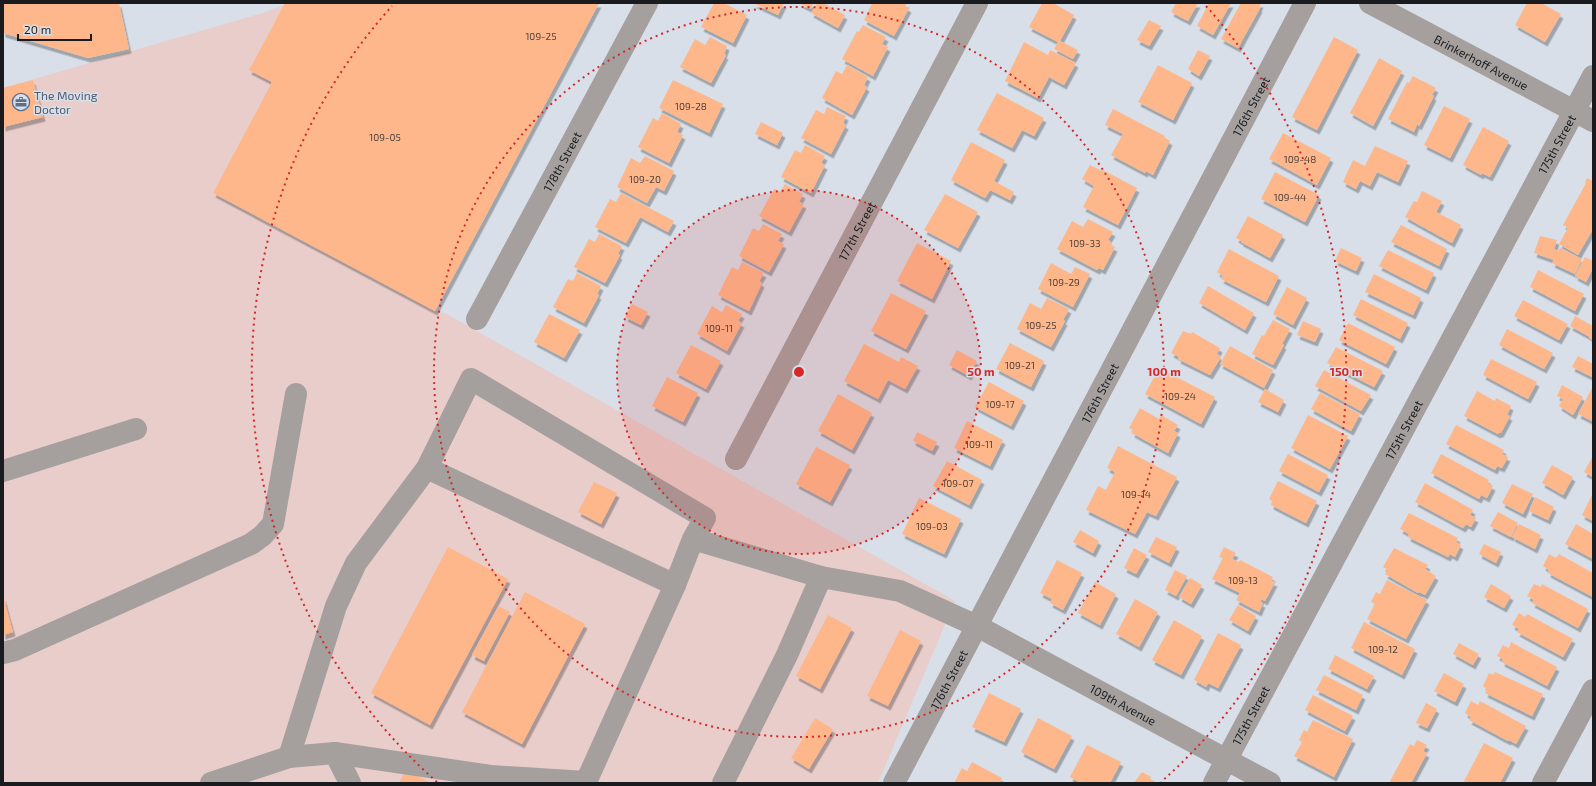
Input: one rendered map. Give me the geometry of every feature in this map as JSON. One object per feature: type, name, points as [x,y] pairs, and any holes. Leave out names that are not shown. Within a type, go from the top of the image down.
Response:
[{"type":"street","name":"178th Street","points":[[477,319],[647,3]]},
{"type":"street","name":"177th Street","points":[[736,459],[977,3]]},
{"type":"street","name":"176th Street","points":[[894,783],[1305,3]]},
{"type":"street","name":"Brinkerhoff Avenue","points":[[1370,3],[1593,121]]},
{"type":"street","name":"175th Street","points":[[1214,783],[1593,76]]},
{"type":"street","points":[[211,783],[289,757],[335,753],[490,779],[589,783],[675,585],[693,539],[705,518],[471,379],[427,468],[356,563],[336,606],[289,757]]},
{"type":"street","points":[[3,653],[15,650],[251,544],[262,536],[273,524],[296,394]]},
{"type":"street","points":[[3,471],[136,429]]},
{"type":"street","points":[[427,468],[675,585]]},
{"type":"street","name":"109th Avenue","points":[[693,539],[821,577],[900,591],[977,626],[1270,783]]},
{"type":"street","points":[[723,783],[787,655],[821,577]]},
{"type":"street","points":[[1543,783],[1593,690]]},
{"type":"street","points":[[335,753],[350,783]]},
{"type":"shaded area","points":[[284,5],[249,70],[272,82],[213,193],[435,311],[445,313],[955,601],[878,783],[3,783],[3,88],[263,13]]},
{"type":"building","points":[[3,3],[119,3],[129,49],[88,58],[3,33]]},
{"type":"building","points":[[285,3],[599,3],[435,311],[213,193],[272,82],[249,70]]},
{"type":"building","points":[[714,3],[724,3],[747,15],[733,43],[701,27]]},
{"type":"building","points":[[753,3],[784,3],[778,15]]},
{"type":"building","points":[[799,3],[813,3],[811,9]]},
{"type":"building","points":[[817,3],[823,3],[845,15],[838,28],[811,13]]},
{"type":"building","points":[[872,3],[907,3],[905,6],[909,8],[894,36],[864,20]]},
{"type":"building","points":[[1042,3],[1053,3],[1074,15],[1060,41],[1078,50],[1073,59],[1054,49],[1058,42],[1029,27]]},
{"type":"building","points":[[1176,3],[1198,3],[1188,21],[1171,12]]},
{"type":"building","points":[[1209,3],[1231,3],[1213,35],[1197,26]]},
{"type":"building","points":[[1241,3],[1261,3],[1260,8],[1238,48],[1221,39]]},
{"type":"building","points":[[1527,3],[1541,3],[1561,14],[1545,42],[1515,25]]},
{"type":"building","points":[[1149,20],[1161,26],[1149,46],[1137,40]]},
{"type":"building","points":[[863,25],[886,37],[882,44],[888,47],[873,76],[842,59],[857,31],[859,32]]},
{"type":"building","points":[[710,37],[727,46],[724,54],[726,55],[711,83],[680,67],[695,39],[705,45]]},
{"type":"building","points":[[1334,37],[1358,50],[1317,130],[1292,117]]},
{"type":"building","points":[[1024,42],[1048,55],[1050,50],[1076,63],[1064,85],[1049,77],[1038,98],[1005,81]]},
{"type":"building","points":[[1198,50],[1210,56],[1199,76],[1188,69]]},
{"type":"building","points":[[1379,58],[1402,71],[1373,126],[1350,113]]},
{"type":"building","points":[[847,65],[868,77],[864,85],[867,87],[852,115],[822,98],[836,71],[842,74]]},
{"type":"building","points":[[1158,65],[1192,83],[1173,120],[1138,102]]},
{"type":"building","points":[[1413,76],[1436,88],[1432,95],[1434,96],[1419,126],[1417,124],[1414,132],[1388,119],[1407,82],[1409,83]]},
{"type":"building","name":"The Moving Doctor","points":[[33,80],[43,117],[3,127],[3,88]]},
{"type":"building","points":[[673,80],[723,104],[709,133],[659,108]]},
{"type":"building","points":[[997,93],[1044,118],[1034,136],[1022,130],[1012,148],[977,130]]},
{"type":"building","points":[[1444,106],[1470,119],[1450,158],[1424,145]]},
{"type":"building","points":[[827,107],[846,116],[843,123],[846,125],[831,154],[801,138],[816,110],[824,114]]},
{"type":"building","points":[[1113,109],[1165,136],[1164,137],[1170,141],[1153,175],[1146,171],[1145,173],[1111,155],[1123,134],[1105,125]]},
{"type":"building","points":[[662,113],[681,124],[677,132],[683,135],[669,163],[638,147],[653,118],[658,121]]},
{"type":"building","points":[[761,122],[783,133],[777,145],[755,134]]},
{"type":"building","points":[[1483,127],[1509,141],[1490,177],[1482,173],[1481,175],[1463,165]]},
{"type":"building","points":[[1283,133],[1331,158],[1317,185],[1269,159]]},
{"type":"building","points":[[971,142],[1005,160],[994,181],[1014,192],[1010,200],[990,190],[985,198],[951,180]]},
{"type":"building","points":[[805,145],[825,156],[821,163],[825,165],[811,193],[781,177],[795,150],[801,153]]},
{"type":"building","points":[[1375,146],[1408,161],[1398,182],[1377,172],[1370,186],[1360,181],[1356,189],[1343,182],[1353,160],[1365,166]]},
{"type":"building","points":[[645,156],[674,171],[664,191],[656,187],[647,203],[617,187],[631,158],[640,163]]},
{"type":"building","points":[[1090,165],[1102,171],[1103,170],[1137,188],[1118,225],[1083,207],[1094,186],[1082,179]]},
{"type":"building","points":[[1275,172],[1319,195],[1305,222],[1261,199]]},
{"type":"building","points":[[1587,178],[1593,181],[1593,229],[1578,255],[1559,244],[1568,228],[1563,225],[1586,183]]},
{"type":"building","points":[[785,184],[803,194],[799,202],[804,204],[789,232],[759,216],[774,189],[780,192]]},
{"type":"building","points":[[1422,191],[1442,201],[1436,212],[1461,225],[1452,243],[1405,217],[1414,201],[1417,202]]},
{"type":"building","points":[[621,193],[674,221],[668,232],[640,217],[626,243],[595,227],[610,199],[616,202]]},
{"type":"building","points":[[945,194],[978,212],[958,248],[924,230]]},
{"type":"building","points":[[1248,216],[1283,235],[1270,258],[1236,238]]},
{"type":"building","points":[[1088,219],[1113,232],[1108,240],[1111,242],[1110,245],[1115,247],[1103,270],[1099,268],[1097,270],[1057,249],[1072,221],[1083,227]]},
{"type":"building","points":[[763,224],[782,234],[778,241],[784,244],[769,272],[739,256],[753,228],[759,231]]},
{"type":"building","points":[[1401,225],[1447,249],[1439,266],[1391,242]]},
{"type":"building","points":[[599,234],[622,246],[618,254],[620,255],[605,283],[574,267],[589,239],[595,242]]},
{"type":"building","points":[[1540,236],[1557,240],[1554,249],[1558,251],[1560,248],[1582,259],[1575,274],[1552,263],[1554,260],[1534,253]]},
{"type":"building","points":[[917,243],[951,261],[932,299],[897,281]]},
{"type":"building","points":[[1341,248],[1362,258],[1356,271],[1335,261]]},
{"type":"building","points":[[1229,249],[1279,276],[1266,302],[1221,279],[1223,276],[1217,272]]},
{"type":"building","points":[[1388,250],[1434,273],[1426,290],[1379,266]]},
{"type":"building","points":[[1585,257],[1593,261],[1593,268],[1586,282],[1575,276]]},
{"type":"building","points":[[742,262],[764,273],[759,281],[762,283],[749,311],[718,295],[732,267],[738,270]]},
{"type":"building","points":[[1051,263],[1071,274],[1075,267],[1090,274],[1073,307],[1038,289]]},
{"type":"building","points":[[1538,270],[1584,294],[1575,311],[1530,287]]},
{"type":"building","points":[[577,273],[601,286],[597,294],[599,295],[584,323],[553,307],[568,279],[573,281]]},
{"type":"building","points":[[1374,274],[1421,298],[1413,315],[1365,292]]},
{"type":"building","points":[[1208,286],[1254,313],[1245,330],[1199,303]]},
{"type":"building","points":[[1287,287],[1307,298],[1293,325],[1273,314]]},
{"type":"building","points":[[891,293],[926,311],[906,349],[871,331]]},
{"type":"building","points":[[1047,298],[1069,309],[1063,320],[1065,321],[1051,347],[1017,329],[1030,303],[1041,309]]},
{"type":"building","points":[[1361,299],[1408,323],[1400,339],[1353,315]]},
{"type":"building","points":[[1523,300],[1568,324],[1559,340],[1514,316]]},
{"type":"building","points":[[632,304],[648,312],[641,325],[625,317]]},
{"type":"building","points":[[726,305],[742,314],[738,321],[742,323],[727,351],[697,334],[712,306],[722,312]]},
{"type":"building","points":[[549,314],[580,330],[564,358],[534,342]]},
{"type":"building","points":[[1575,316],[1593,326],[1593,340],[1570,326]]},
{"type":"building","points":[[1273,320],[1290,329],[1282,344],[1284,345],[1273,365],[1252,354],[1262,335],[1264,336]]},
{"type":"building","points":[[1303,321],[1321,329],[1315,342],[1297,335]]},
{"type":"building","points":[[1348,323],[1395,347],[1386,364],[1339,340]]},
{"type":"building","points":[[1507,329],[1553,353],[1544,369],[1499,345]]},
{"type":"building","points":[[1183,331],[1191,334],[1192,332],[1220,348],[1217,354],[1221,357],[1210,375],[1178,359],[1179,357],[1171,353]]},
{"type":"building","points":[[1010,343],[1044,361],[1031,387],[996,369]]},
{"type":"building","points":[[864,344],[899,362],[901,357],[918,366],[905,389],[888,380],[878,399],[844,381]]},
{"type":"building","points":[[691,345],[721,361],[706,389],[676,373]]},
{"type":"building","points":[[1230,346],[1273,370],[1264,388],[1220,364]]},
{"type":"building","points":[[1336,347],[1383,371],[1374,387],[1327,363]]},
{"type":"building","points":[[957,350],[977,361],[969,376],[949,365]]},
{"type":"building","points":[[1578,356],[1593,364],[1592,377],[1572,367]]},
{"type":"building","points":[[1491,359],[1537,382],[1528,399],[1483,375]]},
{"type":"building","points":[[1159,368],[1215,397],[1201,424],[1145,394]]},
{"type":"building","points":[[1324,370],[1371,395],[1361,411],[1315,386]]},
{"type":"building","points":[[667,377],[698,393],[683,422],[652,406]]},
{"type":"building","points":[[989,382],[1024,401],[1011,426],[975,407]]},
{"type":"building","points":[[1562,385],[1583,397],[1573,415],[1559,406],[1563,399],[1557,396]]},
{"type":"building","points":[[1593,388],[1592,421],[1578,414]]},
{"type":"building","points":[[1265,389],[1284,400],[1278,412],[1258,402]]},
{"type":"building","points":[[1477,391],[1495,401],[1496,398],[1511,406],[1507,415],[1510,416],[1501,433],[1498,434],[1464,416]]},
{"type":"building","points":[[1320,393],[1360,414],[1351,431],[1311,409]]},
{"type":"building","points":[[838,394],[872,413],[852,450],[818,431]]},
{"type":"building","points":[[1140,408],[1159,419],[1161,415],[1178,425],[1174,431],[1178,433],[1168,453],[1132,433],[1133,430],[1129,428]]},
{"type":"building","points":[[1308,415],[1348,436],[1330,469],[1291,448]]},
{"type":"building","points":[[967,421],[1003,440],[990,466],[954,448]]},
{"type":"building","points":[[1456,425],[1504,450],[1502,454],[1508,457],[1502,468],[1497,466],[1495,470],[1446,444]]},
{"type":"building","points":[[917,432],[937,442],[932,451],[913,441]]},
{"type":"building","points":[[1118,446],[1177,477],[1156,516],[1147,512],[1135,534],[1086,510],[1098,486],[1106,490],[1115,472],[1107,468]]},
{"type":"building","points":[[816,447],[850,465],[830,502],[796,484]]},
{"type":"building","points":[[1288,454],[1328,475],[1319,492],[1279,471]]},
{"type":"building","points":[[1441,454],[1489,480],[1487,483],[1493,486],[1487,498],[1481,495],[1479,499],[1431,473]]},
{"type":"building","points":[[1593,456],[1593,477],[1584,472]]},
{"type":"building","points":[[947,461],[982,480],[969,505],[933,486]]},
{"type":"building","points":[[1552,465],[1573,477],[1563,495],[1542,483]]},
{"type":"building","points":[[1278,481],[1317,501],[1306,523],[1271,505],[1272,501],[1269,499]]},
{"type":"building","points":[[594,482],[617,493],[601,524],[578,512]]},
{"type":"building","points":[[1425,483],[1473,510],[1470,515],[1476,518],[1471,527],[1466,524],[1463,528],[1415,502]]},
{"type":"building","points":[[1512,484],[1533,494],[1523,514],[1502,503]]},
{"type":"building","points":[[1593,493],[1593,521],[1582,515]]},
{"type":"building","points":[[1535,497],[1554,507],[1548,520],[1529,511]]},
{"type":"building","points":[[919,498],[961,519],[944,554],[902,534]]},
{"type":"building","points":[[1498,512],[1518,523],[1511,537],[1490,526]]},
{"type":"building","points":[[1409,513],[1458,538],[1456,542],[1461,545],[1455,557],[1450,554],[1448,557],[1408,537],[1409,534],[1400,529]]},
{"type":"building","points":[[1519,524],[1541,535],[1535,549],[1512,537]]},
{"type":"building","points":[[1576,524],[1593,534],[1593,559],[1565,544]]},
{"type":"building","points":[[1080,530],[1099,541],[1093,553],[1073,542]]},
{"type":"building","points":[[1156,537],[1177,547],[1169,563],[1148,552]]},
{"type":"building","points":[[1484,544],[1501,552],[1496,563],[1479,554]]},
{"type":"building","points":[[448,547],[508,579],[430,725],[371,693]]},
{"type":"building","points":[[1224,547],[1236,553],[1232,559],[1239,562],[1240,560],[1273,577],[1271,581],[1275,582],[1265,601],[1262,599],[1260,602],[1263,603],[1259,612],[1236,600],[1240,593],[1212,579],[1223,558],[1219,557]]},
{"type":"building","points":[[1134,548],[1147,555],[1136,574],[1124,568]]},
{"type":"building","points":[[1394,548],[1428,565],[1425,569],[1436,576],[1425,595],[1419,592],[1418,593],[1385,574],[1388,570],[1383,567]]},
{"type":"building","points":[[1549,554],[1556,558],[1559,554],[1593,573],[1593,597],[1548,573],[1549,570],[1543,566]]},
{"type":"building","points":[[1057,560],[1082,573],[1063,610],[1050,603],[1052,599],[1040,593]]},
{"type":"building","points":[[1175,570],[1187,576],[1176,596],[1165,590]]},
{"type":"building","points":[[1190,578],[1202,585],[1191,604],[1179,597]]},
{"type":"building","points":[[1387,580],[1427,600],[1406,639],[1367,619],[1375,604],[1371,602],[1376,592],[1380,594]]},
{"type":"building","points":[[1095,582],[1116,594],[1100,625],[1078,613]]},
{"type":"building","points":[[1491,584],[1511,596],[1504,608],[1484,597]]},
{"type":"building","points":[[1534,584],[1541,587],[1542,584],[1588,609],[1578,628],[1532,603],[1534,600],[1527,596]]},
{"type":"building","points":[[525,592],[585,624],[522,744],[462,712]]},
{"type":"building","points":[[3,596],[13,632],[3,635]]},
{"type":"building","points":[[1135,599],[1158,612],[1139,647],[1116,634]]},
{"type":"building","points":[[1238,605],[1256,616],[1248,631],[1229,620]]},
{"type":"building","points":[[499,606],[510,612],[484,661],[472,655]]},
{"type":"building","points":[[1519,613],[1525,617],[1527,614],[1573,639],[1563,657],[1517,632],[1519,629],[1512,625]]},
{"type":"building","points":[[828,615],[852,628],[820,689],[796,676]]},
{"type":"building","points":[[1174,620],[1202,636],[1181,675],[1152,660]]},
{"type":"building","points":[[1364,622],[1415,649],[1402,675],[1351,648]]},
{"type":"building","points":[[900,630],[921,641],[888,706],[867,696]]},
{"type":"building","points":[[1218,633],[1241,645],[1218,688],[1208,683],[1206,687],[1194,680]]},
{"type":"building","points":[[1511,642],[1557,667],[1547,686],[1502,662],[1503,659],[1497,656],[1503,645],[1509,648]]},
{"type":"building","points":[[1459,643],[1479,654],[1473,665],[1453,654]]},
{"type":"building","points":[[1335,655],[1374,676],[1367,689],[1328,669]]},
{"type":"building","points":[[1495,672],[1543,694],[1532,716],[1485,693],[1487,689],[1483,686],[1489,673],[1493,675]]},
{"type":"building","points":[[1444,673],[1464,684],[1455,702],[1434,691]]},
{"type":"building","points":[[1324,675],[1363,695],[1356,710],[1316,690]]},
{"type":"building","points":[[989,693],[1021,709],[1004,742],[972,727]]},
{"type":"building","points":[[1313,695],[1353,716],[1345,731],[1305,710]]},
{"type":"building","points":[[1471,701],[1478,705],[1480,701],[1526,726],[1516,744],[1469,720],[1471,717],[1465,713]]},
{"type":"building","points":[[1426,703],[1437,709],[1427,728],[1416,723]]},
{"type":"building","points":[[815,718],[833,729],[809,769],[791,758]]},
{"type":"building","points":[[1038,718],[1072,736],[1054,769],[1021,752]]},
{"type":"building","points":[[1313,720],[1353,739],[1334,777],[1294,756],[1302,742],[1299,740],[1304,730],[1307,732]]},
{"type":"building","points":[[1417,740],[1427,745],[1423,751],[1427,753],[1411,783],[1389,783],[1410,744],[1414,746]]},
{"type":"building","points":[[1484,743],[1513,758],[1500,783],[1463,783]]},
{"type":"building","points":[[1087,745],[1121,762],[1110,783],[1081,783],[1070,777]]},
{"type":"building","points":[[972,762],[1002,778],[1000,783],[954,783],[962,768],[967,771]]},
{"type":"building","points":[[406,770],[431,783],[399,783]]},
{"type":"building","points":[[1142,772],[1151,777],[1150,779],[1158,783],[1134,783]]},
{"type":"place","name":"The Moving Doctor","points":[[21,102]]}]
